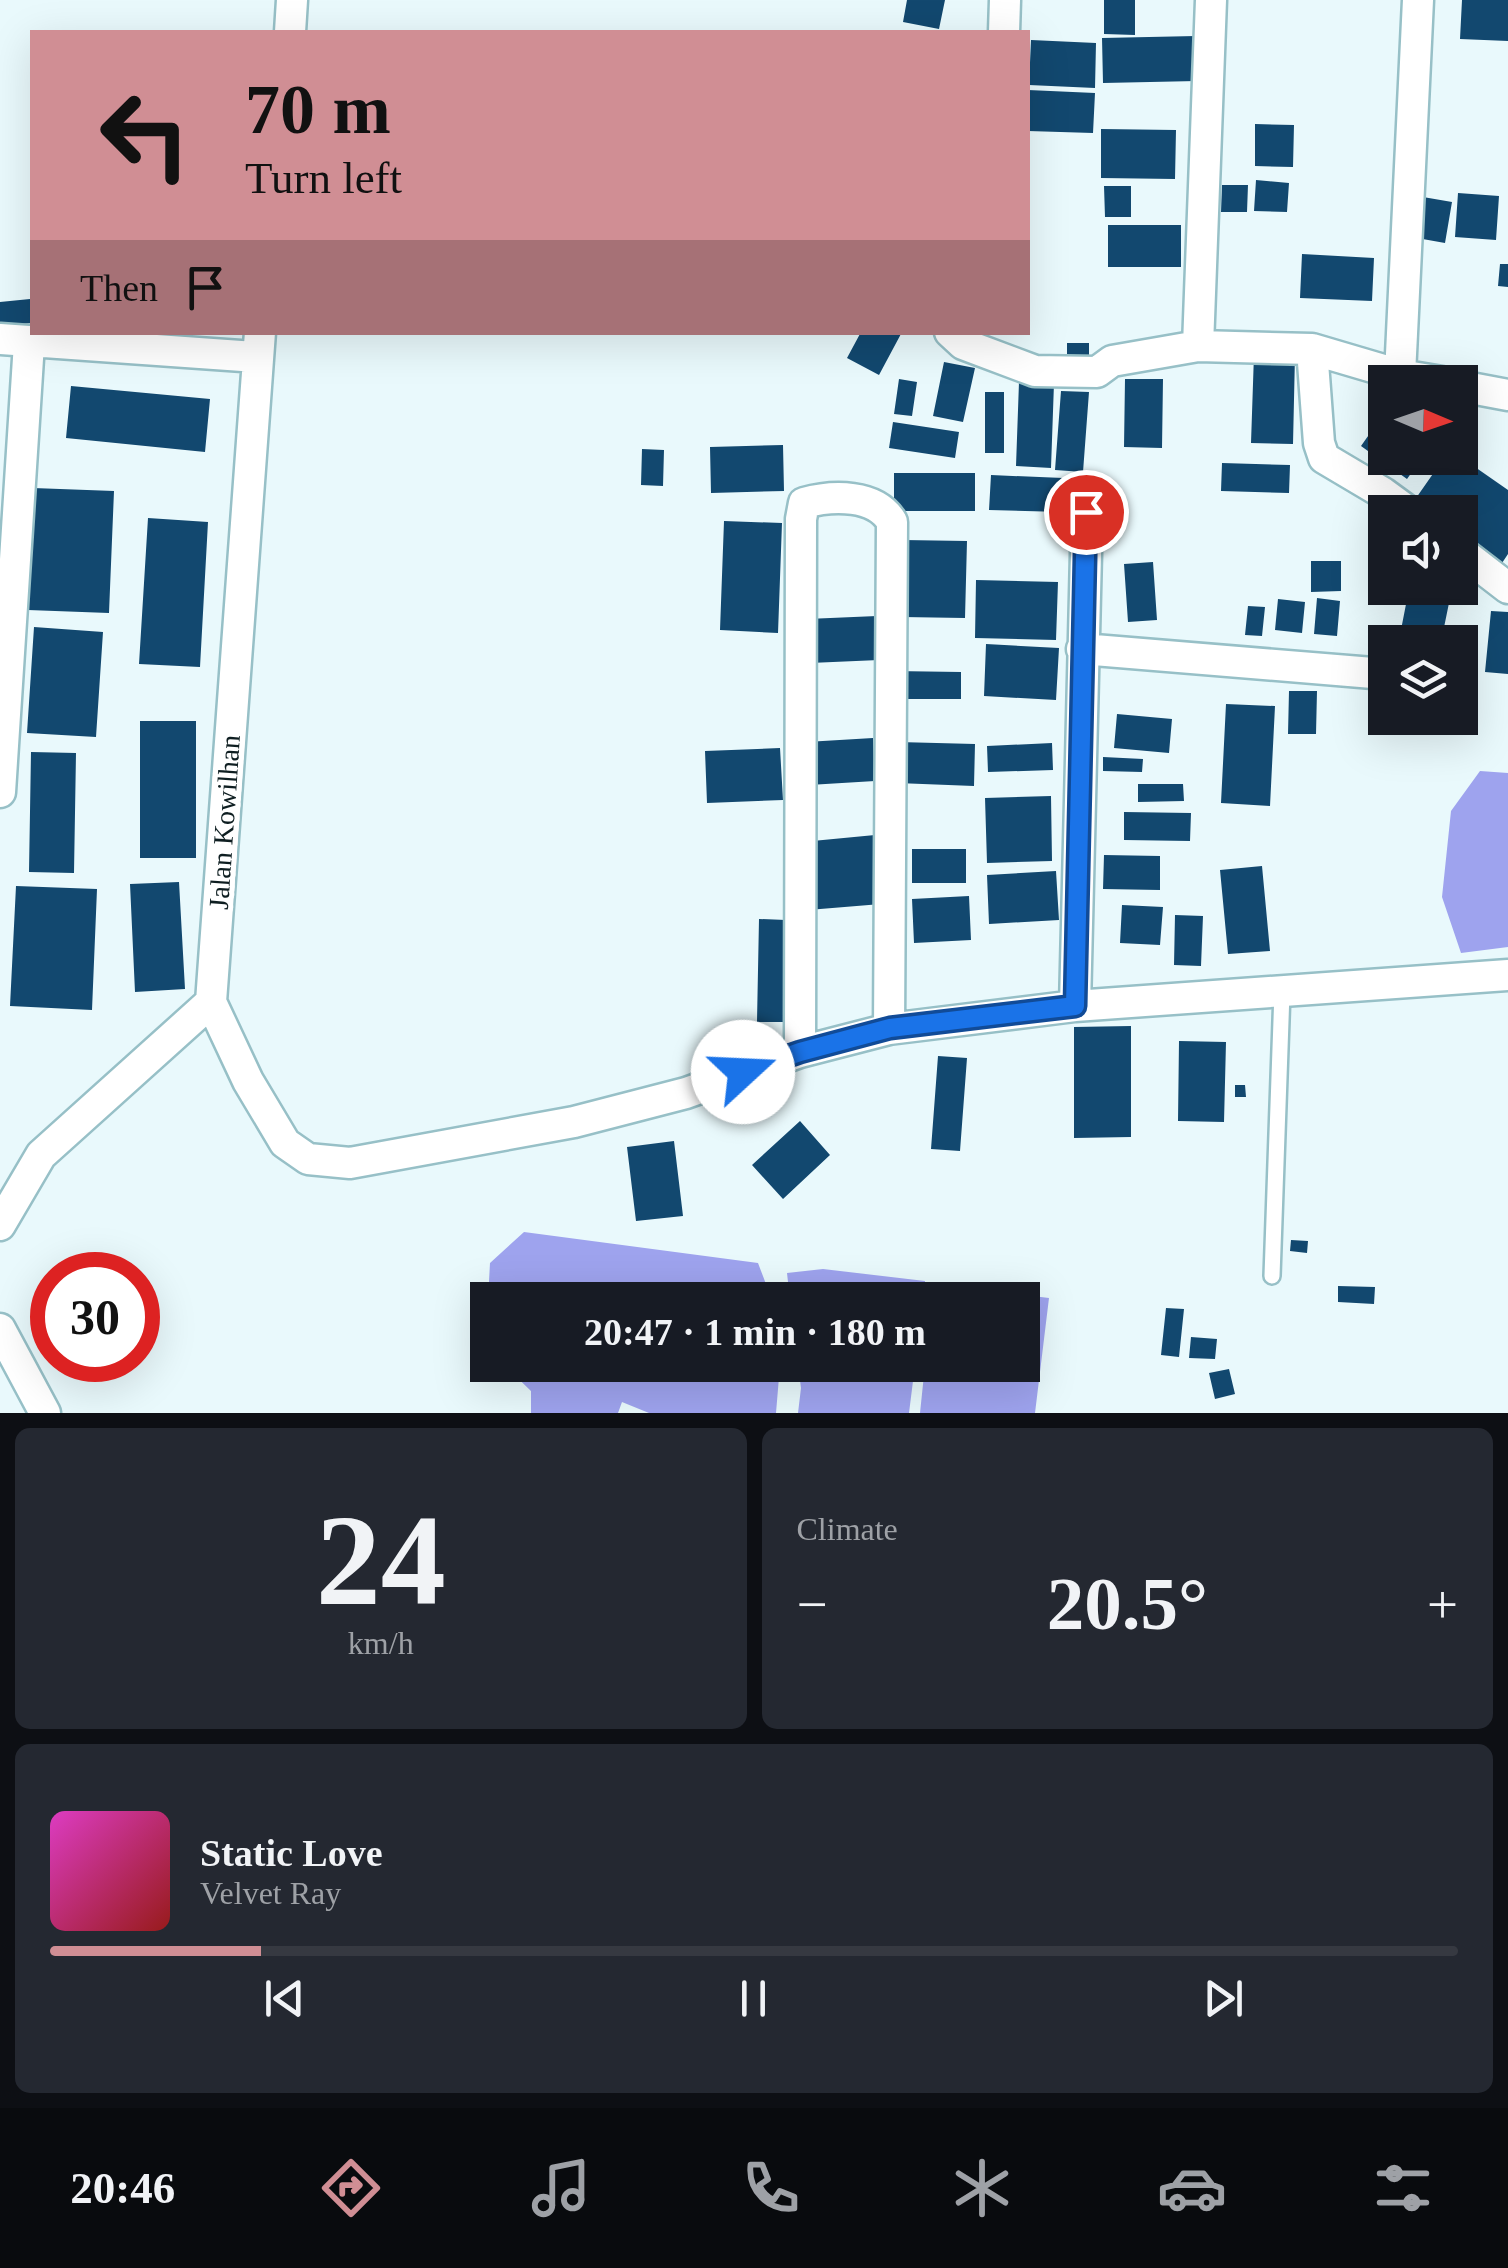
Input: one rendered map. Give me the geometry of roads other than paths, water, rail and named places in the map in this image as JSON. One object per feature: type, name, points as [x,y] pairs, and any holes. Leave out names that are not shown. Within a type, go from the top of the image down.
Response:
[{"type":"street","points":[[290,30],[292,0]]},
{"type":"street","points":[[1004,30],[1005,0]]},
{"type":"street","points":[[1198,346],[1211,0]]},
{"type":"street","points":[[1400,365],[1418,0]]},
{"type":"street","points":[[953,335],[963,344],[1000,345],[1035,371],[1098,372],[1112,362],[1198,346],[1312,349],[1368,365]]},
{"type":"street","points":[[0,792],[14,341],[258,345]]},
{"type":"street","name":"Jalan Kowilhan","points":[[211,1002],[258,345]]},
{"type":"street","points":[[1312,349],[1319,443],[1324,458],[1386,495]]},
{"type":"street","points":[[1478,389],[1508,395]]},
{"type":"street","points":[[800,1052],[801,519],[804,503],[821,498],[864,501],[884,508],[892,522],[890,1028]]},
{"type":"street","points":[[1075,1006],[1086,512]]},
{"type":"street","points":[[1478,565],[1508,588]]},
{"type":"street","points":[[1082,649],[1368,673]]},
{"type":"street","points":[[0,1225],[41,1155],[211,1002],[248,1081],[284,1143],[308,1159],[350,1163],[574,1122],[686,1093],[800,1052],[890,1028],[1075,1006],[1508,975]]},
{"type":"street","points":[[0,1329],[45,1413]]},
{"type":"lane","points":[[1272,1276],[1282,992]]},
{"type":"water","points":[[1480,771],[1508,773],[1508,947],[1461,953],[1442,897],[1451,811]]},
{"type":"water","points":[[524,1232],[758,1263],[765,1282],[489,1282],[490,1263]]},
{"type":"water","points":[[823,1269],[925,1281],[788,1282],[787,1273]]},
{"type":"water","points":[[1040,1297],[1049,1298],[1040,1372]]},
{"type":"water","points":[[522,1382],[779,1382],[776,1413],[649,1413],[622,1402],[618,1413],[531,1413],[531,1391]]},
{"type":"water","points":[[800,1382],[913,1382],[909,1413],[798,1413]]},
{"type":"water","points":[[923,1382],[1039,1382],[1035,1413],[920,1413]]}]
